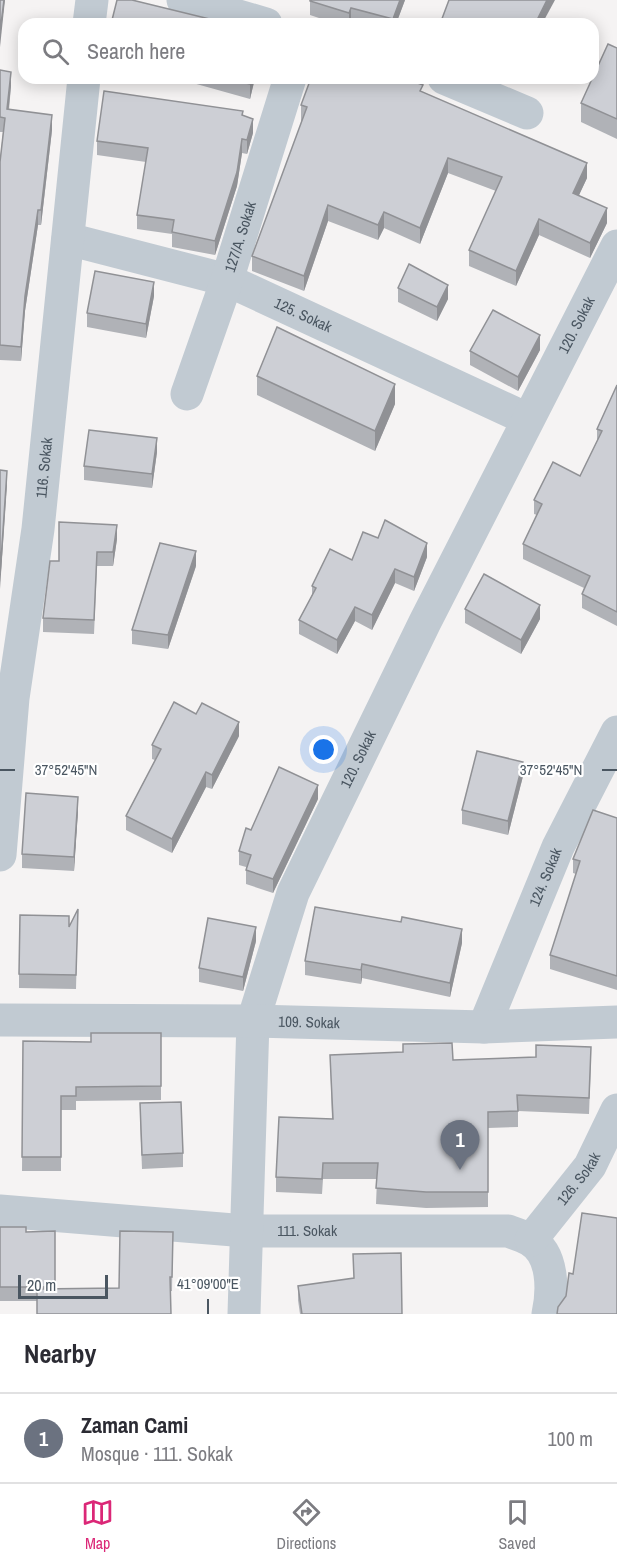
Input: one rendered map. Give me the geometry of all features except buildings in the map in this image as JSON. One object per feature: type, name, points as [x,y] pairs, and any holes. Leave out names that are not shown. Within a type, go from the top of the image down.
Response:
[{"type":"street","points":[[90,18],[92,0]]},
{"type":"street","points":[[183,0],[245,18]]},
{"type":"street","name":"116. Sokak","points":[[0,855],[13,698],[38,529],[83,84]]},
{"type":"street","name":"127/A. Sokak","points":[[187,394],[227,280],[288,84]]},
{"type":"street","points":[[458,84],[527,113]]},
{"type":"street","name":"125. Sokak","points":[[68,239],[227,280],[526,419]]},
{"type":"street","name":"120. Sokak","points":[[244,1314],[253,1021],[293,893],[526,419],[617,246]]},
{"type":"street","name":"124. Sokak","points":[[484,1027],[558,848],[617,732]]},
{"type":"street","name":"109. Sokak","points":[[0,1020],[253,1021],[484,1027],[617,1022]]},
{"type":"street","name":"126. Sokak","points":[[531,1240],[590,1166],[617,1110]]},
{"type":"street","name":"111. Sokak","points":[[0,1212],[246,1231],[508,1231],[531,1240]]},
{"type":"street","points":[[531,1240],[542,1251],[550,1271],[548,1314]]},
{"type":"place","name":"Zaman Cami","points":[[460,1170]]}]
